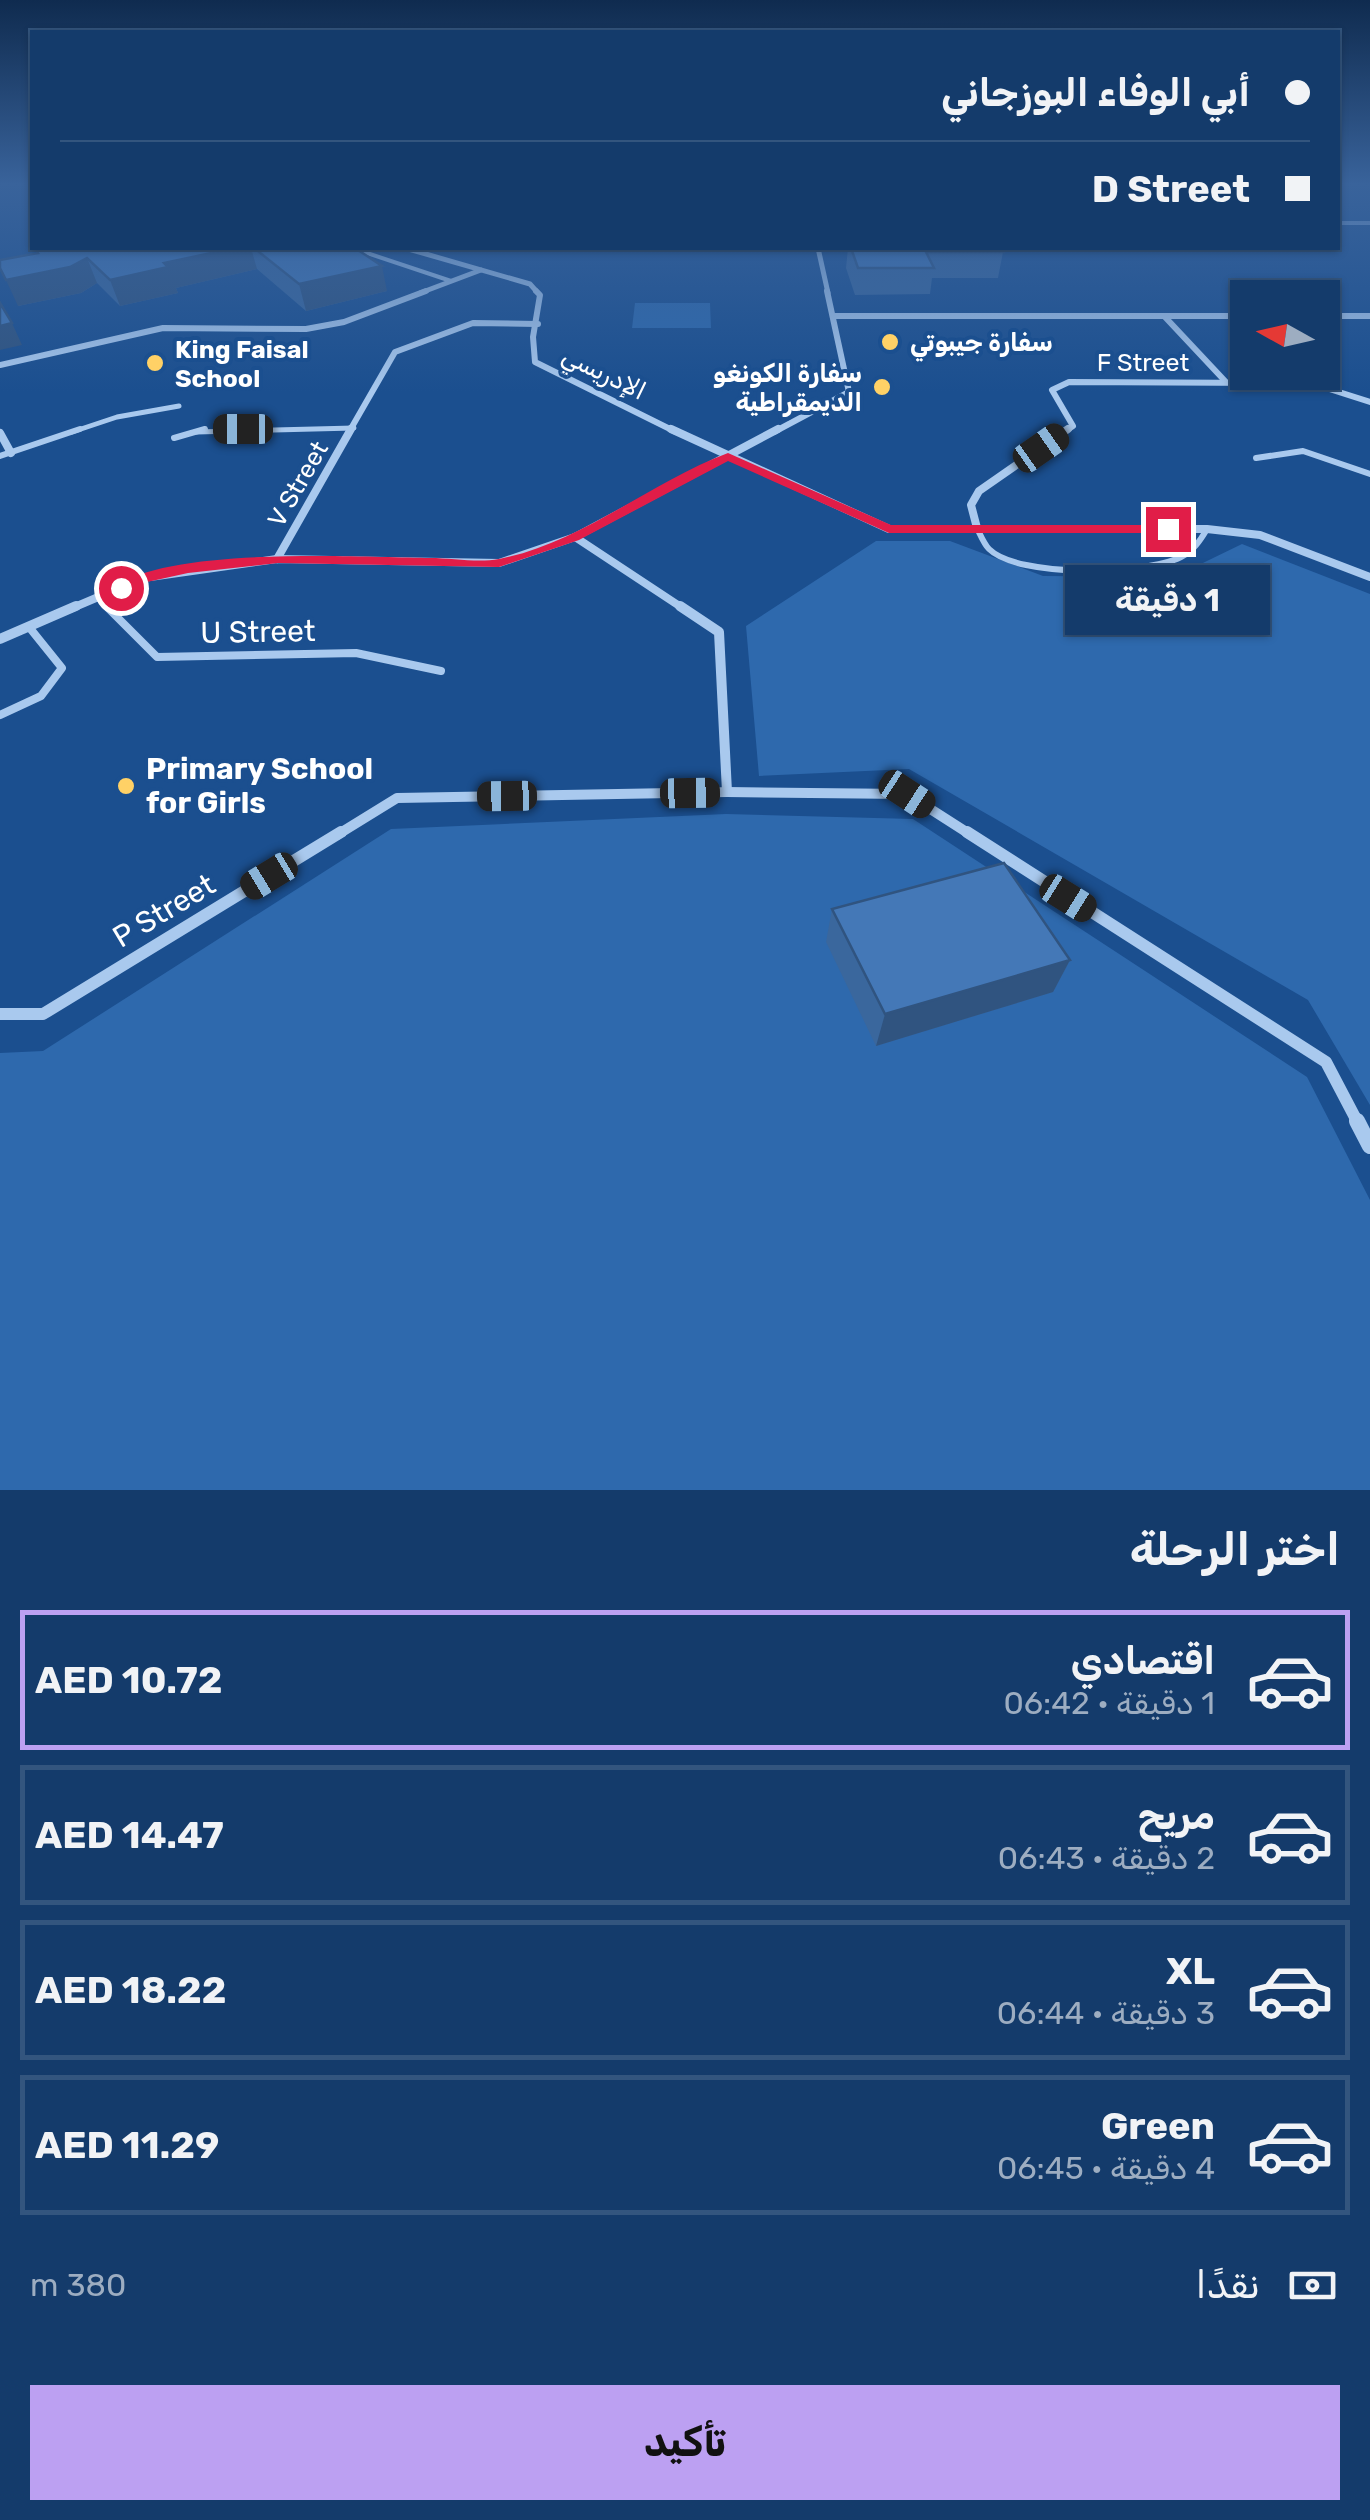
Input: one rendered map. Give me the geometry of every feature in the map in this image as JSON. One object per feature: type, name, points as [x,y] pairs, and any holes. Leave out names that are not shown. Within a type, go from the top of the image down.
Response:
[{"type":"street","name":"الإدريسي","points":[[421,253],[530,284],[540,295],[538,324],[530,348],[535,362],[728,457]]},
{"type":"street","points":[[0,639],[143,578],[278,559],[499,563],[575,537],[849,392],[819,253]]},
{"type":"street","points":[[0,365],[163,328],[306,329],[344,322],[482,270]]},
{"type":"street","points":[[835,316],[1230,316]]},
{"type":"street","points":[[1340,316],[1370,316]]},
{"type":"street","points":[[1165,317],[1225,381]]},
{"type":"street","name":"V Street","points":[[278,559],[396,352],[473,323],[538,324]]},
{"type":"street","name":"F Street","points":[[977,528],[971,506],[978,491],[1072,426],[1052,390],[1069,382],[1225,381],[1320,386],[1370,402]]},
{"type":"street","points":[[0,432],[11,452]]},
{"type":"street","points":[[728,457],[889,529],[1207,529],[1260,535],[1370,576]]},
{"type":"street","points":[[575,537],[719,632],[726,792]]},
{"type":"street","name":"P Street","points":[[0,1014],[43,1014],[398,798],[726,792],[907,794],[1326,1062],[1370,1146]]},
{"type":"lane","points":[[365,253],[452,282]]},
{"type":"lane","points":[[0,456],[117,417],[180,406]]},
{"type":"lane","name":"V Street","points":[[174,438],[206,429],[354,428]]},
{"type":"lane","points":[[1256,458],[1304,451],[1370,474]]},
{"type":"lane","points":[[977,528],[990,550],[1019,561],[1062,568],[1136,568],[1173,561],[1196,548],[1207,529]]},
{"type":"lane","name":"U Street","points":[[98,598],[156,656],[356,652],[441,671]]},
{"type":"lane","points":[[0,714],[41,696],[62,668],[29,627]]},
{"type":"shaded area","points":[[635,303],[710,303],[711,328],[632,328]]},
{"type":"shaded area","points":[[876,541],[950,541],[1043,576],[1174,577],[1242,544],[1370,594],[1370,1105],[1308,1000],[909,769],[759,776],[746,626]]},
{"type":"shaded area","points":[[726,814],[913,819],[1307,1077],[1370,1200],[1370,1490],[0,1490],[0,1053],[43,1051],[391,829]]},
{"type":"building","points":[[38,253],[214,253],[110,280],[87,258],[70,267],[6,280],[0,260]]},
{"type":"building","points":[[260,253],[362,253],[382,266],[299,284]]},
{"type":"building","points":[[853,253],[926,253],[934,268],[858,268]]},
{"type":"building","points":[[0,303],[12,323],[0,326]]},
{"type":"building","points":[[1004,863],[1070,960],[885,1014],[832,909]]},
{"type":"place","name":"سفارة جيبوتي","points":[[890,342]]},
{"type":"place","name":"King Faisal School","points":[[155,363]]},
{"type":"place","name":"سفارة الكونغو الديمقراطية","points":[[882,387]]},
{"type":"place","name":"Primary School for Girls","points":[[126,786]]},
{"type":"route","points":[[121,588],[143,578],[188,569],[278,559],[499,563],[575,537],[728,457],[889,529],[1168,529]]}]
